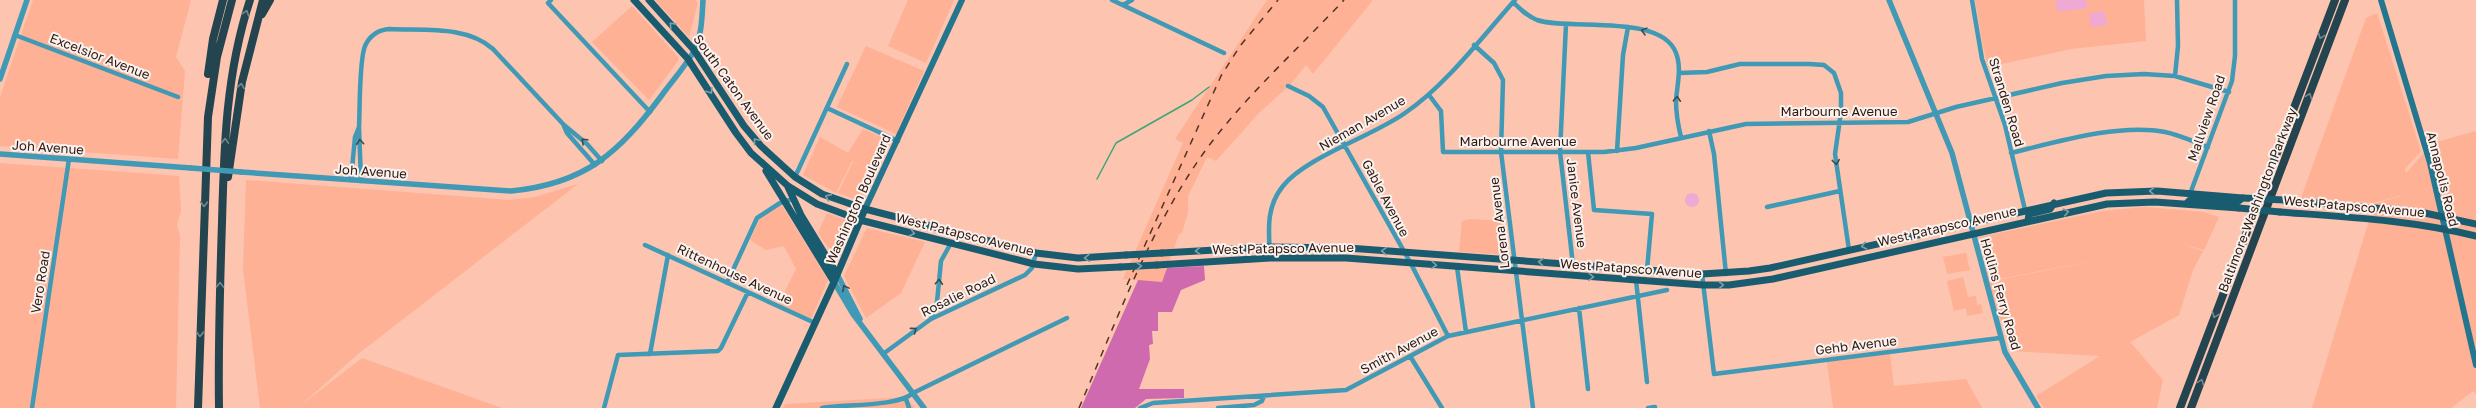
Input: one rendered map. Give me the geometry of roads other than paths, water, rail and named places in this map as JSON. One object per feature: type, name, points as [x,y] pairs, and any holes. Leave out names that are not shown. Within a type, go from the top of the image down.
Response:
[{"type":"highway","points":[[198,408],[204,133],[208,72],[213,39],[223,0]]},
{"type":"highway","points":[[204,185],[211,86],[220,40],[232,0]]},
{"type":"highway","points":[[219,408],[222,222],[229,84],[237,43],[250,0]]},
{"type":"highway","points":[[222,222],[240,89],[248,50],[263,0]]},
{"type":"highway","points":[[248,50],[260,19],[270,0]]},
{"type":"highway","name":"Baltimore-Washington Parkway","points":[[2180,408],[2334,0]]},
{"type":"highway","name":"Baltimore-Washington Parkway","points":[[2191,408],[2346,0]]},
{"type":"main road","name":"South Caton Avenue","points":[[634,0],[688,59],[736,133],[762,164],[834,282]]},
{"type":"main road","name":"South Caton Avenue","points":[[649,0],[694,50],[751,135],[770,156],[795,177]]},
{"type":"main road","name":"Washington Boulevard","points":[[776,408],[834,282],[865,209],[898,141],[962,0]]},
{"type":"main road","name":"Annapolis Road","points":[[2381,0],[2430,163],[2476,365]]},
{"type":"main road","name":"South Caton Avenue","points":[[762,164],[788,186],[793,199],[837,274]]},
{"type":"main road","name":"West Patapsco Avenue","points":[[795,177],[822,194],[865,209],[1036,253],[1078,258],[1269,247],[1348,248],[1702,274],[1726,274],[1770,268],[2054,203],[2131,191],[2284,200],[2403,210],[2442,216],[2476,224]]},
{"type":"main road","points":[[788,186],[795,177]]},
{"type":"main road","name":"West Patapsco Avenue","points":[[788,186],[831,211],[860,220],[1034,264],[1078,269],[1270,258],[1346,258],[1703,285],[1729,285],[1773,279],[2028,220],[2107,204],[2156,202],[2395,220],[2444,228],[2476,236]]},
{"type":"main road","points":[[2186,204],[2191,199],[2236,202],[2243,198]]},
{"type":"main road","points":[[2028,220],[2029,214],[2050,209],[2054,203]]},
{"type":"street","points":[[0,79],[26,0]]},
{"type":"street","name":"Joh Avenue","points":[[0,154],[511,191],[551,185],[602,161],[628,138],[650,112],[694,50],[700,30],[703,0]]},
{"type":"street","points":[[1112,0],[1224,53]]},
{"type":"street","points":[[1123,5],[1132,0]]},
{"type":"street","name":"Hollins Ferry Road","points":[[1889,0],[1952,153],[2000,338],[2011,363],[2038,408]]},
{"type":"street","name":"Stranden Road","points":[[1972,0],[1980,53],[1996,98],[2025,210]]},
{"type":"street","points":[[2175,76],[2178,46],[2177,0]]},
{"type":"street","name":"Mallview Road","points":[[2190,194],[2229,92],[2236,56],[2235,0]]},
{"type":"street","points":[[549,1],[650,112]]},
{"type":"street","points":[[1514,1],[1526,14],[1537,20],[1566,24],[1609,24],[1628,27],[1660,36],[1670,43],[1674,48],[1679,61],[1676,112],[1681,137]]},
{"type":"street","name":"Nieman Avenue","points":[[1270,258],[1270,214],[1283,186],[1301,170],[1398,118],[1429,95],[1514,1]]},
{"type":"street","name":"Janice Avenue","points":[[1566,24],[1560,152],[1573,265]]},
{"type":"street","points":[[1617,151],[1623,54],[1628,27]]},
{"type":"street","points":[[361,181],[359,127],[365,47],[371,37],[382,30],[473,35],[493,49],[564,125],[587,144],[602,161]]},
{"type":"street","name":"Excelsior Avenue","points":[[15,35],[178,97]]},
{"type":"street","name":"Lorena Avenue","points":[[1474,45],[1494,63],[1503,80],[1501,152],[1533,408]]},
{"type":"street","points":[[795,177],[847,64]]},
{"type":"street","points":[[1679,73],[1702,73],[1740,64],[1824,65],[1834,73],[1840,86],[1842,103],[1835,154],[1849,250]]},
{"type":"street","name":"Marbourne Avenue","points":[[1429,95],[1441,110],[1443,152],[1588,152],[1617,151],[1709,131],[1760,122],[1908,122],[1936,113],[1996,98],[2099,77],[2144,74],[2175,76],[2229,92]]},
{"type":"street","name":"Gable Avenue","points":[[1288,86],[1320,103],[1346,146],[1403,252],[1410,262],[1448,336]]},
{"type":"street","points":[[827,108],[898,141]]},
{"type":"street","points":[[564,125],[567,133],[595,165]]},
{"type":"street","points":[[351,180],[355,137],[359,127]]},
{"type":"street","points":[[1709,131],[1715,169],[1726,274]]},
{"type":"street","points":[[2011,153],[2089,135],[2152,131],[2173,134],[2208,147]]},
{"type":"street","points":[[1588,152],[1594,210],[1652,214],[1647,270]]},
{"type":"street","name":"Vero Road","points":[[32,408],[69,159]]},
{"type":"street","points":[[1767,207],[1840,191]]},
{"type":"street","points":[[727,283],[757,218],[785,201],[793,199]]},
{"type":"street","points":[[931,319],[937,302],[941,261],[952,243]]},
{"type":"street","name":"Rittenhouse Avenue","points":[[645,244],[727,283],[815,322]]},
{"type":"street","points":[[1034,264],[1036,253]]},
{"type":"street","points":[[650,354],[668,255]]},
{"type":"street","name":"Rosalie Road","points":[[883,354],[931,319],[1025,275],[1034,264]]},
{"type":"street","points":[[1457,267],[1466,332]]},
{"type":"street","points":[[837,274],[864,328]]},
{"type":"street","points":[[1702,274],[1703,285]]},
{"type":"street","points":[[1636,280],[1647,382]]},
{"type":"street","points":[[834,282],[845,303],[924,408]]},
{"type":"street","name":"Gehb Avenue","points":[[1703,285],[1714,374],[2000,338]]},
{"type":"street","name":"Smith Avenue","points":[[1140,408],[1153,403],[1346,390],[1448,336],[1667,290]]},
{"type":"street","points":[[604,408],[618,355],[720,350],[748,292]]},
{"type":"street","points":[[1579,308],[1588,389]]},
{"type":"street","points":[[822,408],[893,402],[906,398],[913,393],[1067,318]]},
{"type":"street","points":[[1410,356],[1442,408]]},
{"type":"street","points":[[1218,408],[1254,405],[1262,401],[1264,396]]},
{"type":"street","points":[[906,398],[909,408]]},
{"type":"street","points":[[1648,408],[1655,407]]},
{"type":"waterway","points":[[1097,179],[1116,143],[1192,100],[1209,87]]},
{"type":"railway","points":[[1127,285],[1221,76],[1240,46],[1278,0]]},
{"type":"railway","points":[[1079,408],[1119,312],[1148,248],[1181,187],[1215,137],[1232,117],[1344,0]]}]
